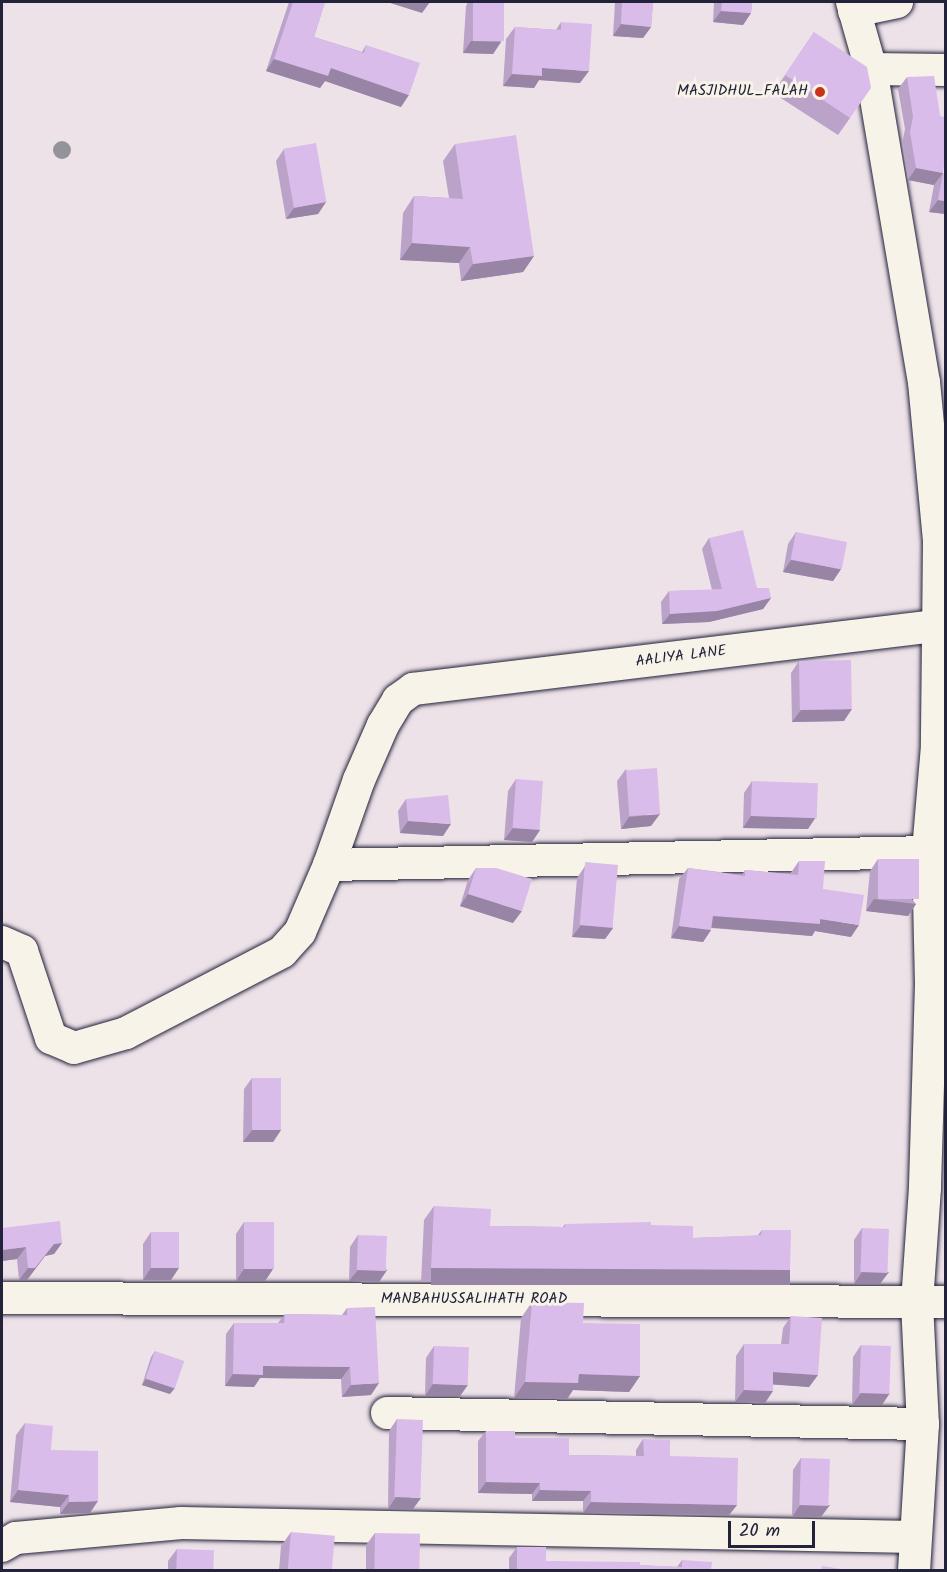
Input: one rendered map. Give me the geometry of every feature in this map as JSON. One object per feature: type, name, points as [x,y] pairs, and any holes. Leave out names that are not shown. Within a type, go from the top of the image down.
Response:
[{"type":"street","points":[[897,2],[853,6],[871,69],[924,382],[939,542],[941,630],[937,746],[928,852],[931,984],[925,1188],[931,1302],[914,1570]]},
{"type":"street","points":[[871,69],[945,70]]},
{"type":"street","name":"AALIYA LANE","points":[[329,865],[359,780],[383,724],[398,700],[413,688],[941,630]]},
{"type":"street","points":[[2,942],[22,951],[51,1038],[74,1048],[126,1033],[282,952],[300,932],[329,865],[928,852]]},
{"type":"street","name":"MANBAHUSSALIHATH ROAD","points":[[2,1298],[931,1302]]},
{"type":"street","points":[[387,1413],[924,1424]]},
{"type":"street","points":[[2,1546],[16,1538],[181,1523],[916,1537]]},
{"type":"building","points":[[293,2],[325,2],[314,37],[364,53],[366,45],[420,63],[409,95],[331,68],[328,76],[274,59]]},
{"type":"building","points":[[473,2],[504,2],[504,41],[473,41]]},
{"type":"building","points":[[622,2],[653,2],[651,27],[621,24]]},
{"type":"building","points":[[722,2],[752,2],[751,13],[721,11]]},
{"type":"building","points":[[561,22],[592,24],[589,71],[542,68],[542,76],[512,74],[515,27],[561,30]]},
{"type":"building","points":[[814,32],[867,67],[871,88],[850,118],[785,75]]},
{"type":"building","points":[[934,76],[940,116],[945,117],[943,173],[916,168],[910,132],[913,117],[907,77]]},
{"type":"building","points":[[516,135],[534,256],[473,264],[470,247],[412,243],[414,196],[463,199],[455,144]]},
{"type":"building","points":[[316,143],[326,202],[294,208],[284,149]]},
{"type":"building","points":[[943,173],[945,174],[945,201],[938,200]]},
{"type":"building","points":[[743,530],[757,588],[769,588],[771,598],[717,611],[670,614],[669,591],[722,589],[709,538]]},
{"type":"building","points":[[796,532],[847,542],[842,569],[791,559]]},
{"type":"building","points":[[851,660],[852,709],[800,710],[799,661]]},
{"type":"building","points":[[657,768],[660,814],[629,816],[626,770]]},
{"type":"building","points":[[516,779],[543,781],[540,830],[513,828]]},
{"type":"building","points":[[752,781],[818,783],[817,818],[751,816]]},
{"type":"building","points":[[448,795],[451,824],[408,821],[406,799]]},
{"type":"building","points":[[878,859],[919,859],[919,899],[878,899]]},
{"type":"building","points":[[799,861],[825,861],[823,889],[864,895],[859,925],[820,919],[820,924],[713,916],[711,930],[679,926],[688,868],[745,876],[745,870],[798,875]]},
{"type":"building","points":[[585,862],[618,865],[613,928],[580,925]]},
{"type":"building","points":[[476,868],[496,868],[532,879],[522,911],[468,894]]},
{"type":"building","points":[[252,1078],[281,1078],[281,1130],[252,1130]]},
{"type":"building","points":[[434,1206],[491,1209],[490,1226],[565,1227],[565,1224],[651,1222],[651,1225],[693,1226],[693,1238],[761,1235],[762,1230],[791,1230],[790,1270],[431,1268]]},
{"type":"building","points":[[60,1221],[62,1243],[54,1244],[35,1268],[28,1268],[26,1247],[2,1250],[2,1228]]},
{"type":"building","points":[[244,1222],[274,1222],[274,1269],[244,1269]]},
{"type":"building","points":[[862,1228],[889,1229],[887,1273],[860,1272]]},
{"type":"building","points":[[151,1232],[179,1232],[179,1268],[151,1268]]},
{"type":"building","points":[[358,1235],[387,1236],[386,1271],[357,1270]]},
{"type":"building","points":[[532,1302],[584,1303],[583,1323],[640,1324],[640,1376],[579,1374],[578,1383],[525,1382]]},
{"type":"building","points":[[375,1307],[379,1383],[351,1385],[350,1367],[263,1366],[263,1375],[233,1374],[234,1323],[284,1323],[285,1314],[347,1315],[347,1308]]},
{"type":"building","points":[[791,1316],[822,1318],[818,1375],[773,1372],[773,1391],[744,1390],[744,1344],[789,1344]]},
{"type":"building","points":[[861,1345],[891,1346],[889,1394],[859,1393]]},
{"type":"building","points":[[434,1346],[469,1347],[468,1385],[433,1384]]},
{"type":"building","points":[[155,1351],[184,1361],[175,1389],[146,1378]]},
{"type":"building","points":[[397,1419],[423,1420],[420,1498],[394,1497]]},
{"type":"building","points":[[25,1423],[53,1426],[51,1450],[98,1451],[98,1501],[69,1502],[69,1495],[18,1490]]},
{"type":"building","points":[[486,1431],[515,1431],[515,1438],[569,1438],[569,1455],[644,1456],[643,1439],[670,1440],[670,1456],[738,1458],[737,1505],[591,1502],[591,1491],[540,1490],[540,1483],[486,1482]]},
{"type":"building","points":[[801,1458],[830,1459],[828,1506],[799,1505]]},
{"type":"building","points":[[291,1532],[335,1536],[332,1570],[288,1570]]},
{"type":"building","points":[[375,1533],[420,1534],[419,1570],[374,1570]]},
{"type":"building","points":[[517,1547],[546,1547],[546,1561],[640,1562],[640,1565],[682,1567],[682,1560],[712,1562],[711,1570],[517,1570]]},
{"type":"building","points":[[177,1549],[214,1550],[213,1570],[176,1570]]},
{"type":"building","points":[[822,1566],[848,1570],[821,1570]]},
{"type":"place","name":"MASJIDHUL_FALAH","points":[[820,92]]}]
